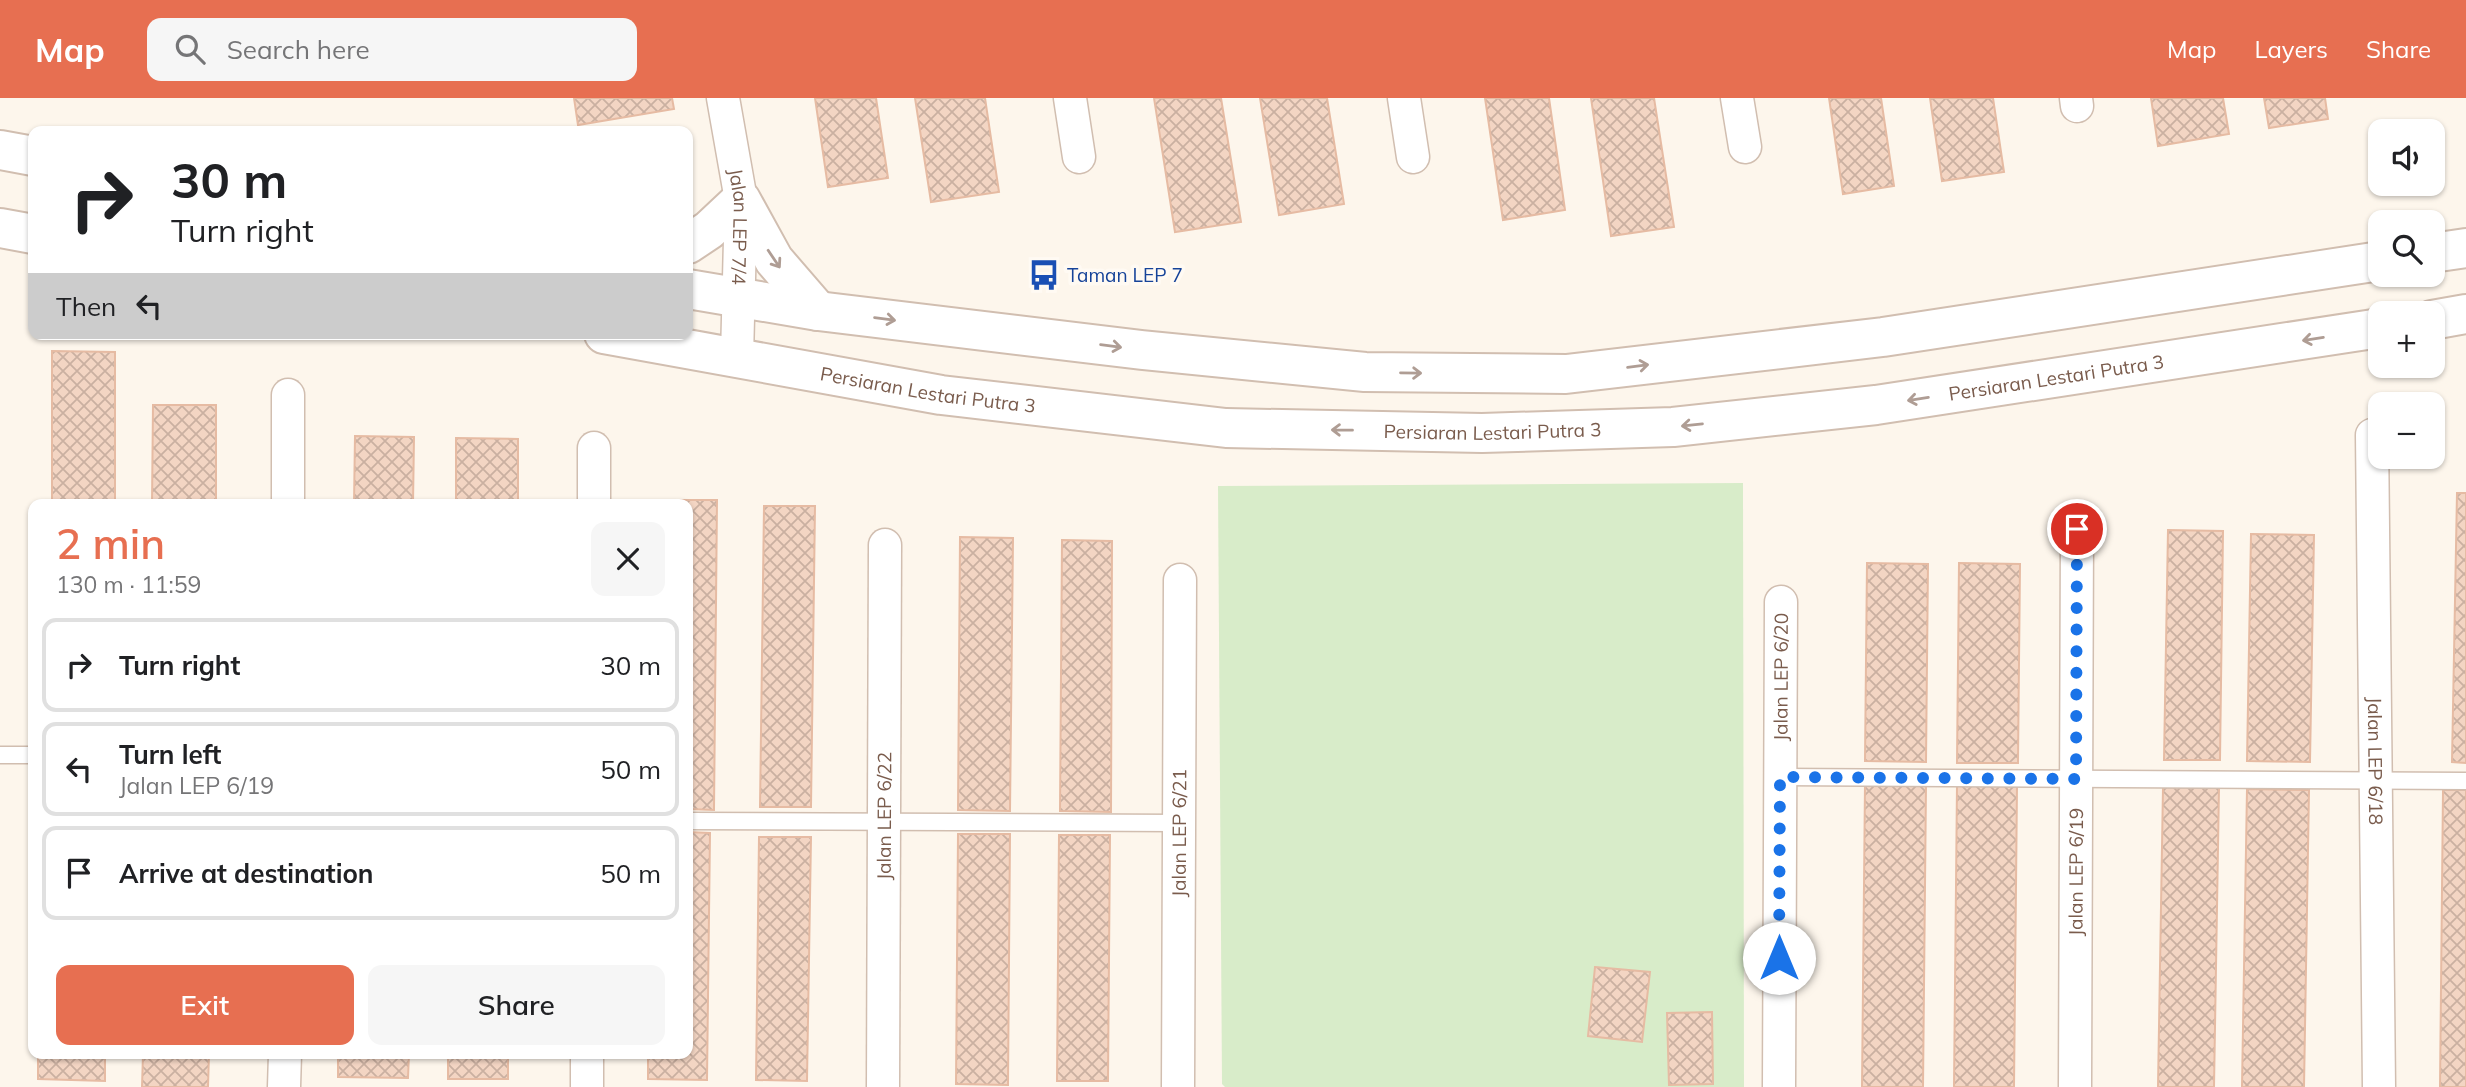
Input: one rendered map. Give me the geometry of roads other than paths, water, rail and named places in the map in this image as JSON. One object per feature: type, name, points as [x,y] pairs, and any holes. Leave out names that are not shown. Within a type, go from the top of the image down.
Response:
[{"type":"street","name":"Jalan LEP 7/4","points":[[723,98],[741,200],[737,357]]},
{"type":"street","points":[[1070,98],[1079,157]]},
{"type":"street","points":[[1404,98],[1413,157]]},
{"type":"street","points":[[1737,98],[1745,146]]},
{"type":"street","points":[[0,150],[28,155]]},
{"type":"street","points":[[693,241],[709,230],[741,200],[774,260],[818,311]]},
{"type":"street","points":[[0,228],[28,233]]},
{"type":"street","points":[[2445,251],[2466,248]]},
{"type":"street","points":[[693,290],[818,311],[1142,350],[1365,372],[1566,374],[1883,337],[2368,263]]},
{"type":"street","points":[[2445,318],[2466,314]]},
{"type":"street","name":"Persiaran Lestari Putra 3","points":[[639,340],[941,396],[1226,428],[1482,433],[1673,427],[1876,405],[2368,330]]},
{"type":"street","points":[[288,395],[288,499]]},
{"type":"street","points":[[594,448],[594,499]]},
{"type":"street","name":"Jalan LEP 6/18","points":[[2372,469],[2379,1087]]},
{"type":"street","name":"Jalan LEP 6/19","points":[[2075,1087],[2077,529]]},
{"type":"street","name":"Jalan LEP 6/22","points":[[883,1087],[885,545]]},
{"type":"street","name":"Jalan LEP 6/21","points":[[1178,1087],[1180,580]]},
{"type":"street","name":"Jalan LEP 6/20","points":[[1779,1087],[1781,602]]},
{"type":"street","points":[[284,1087],[285,1059]]},
{"type":"street","points":[[587,1059],[587,1087]]},
{"type":"lane","points":[[0,755],[28,755]]},
{"type":"lane","points":[[1780,777],[2466,781]]},
{"type":"lane","points":[[693,821],[1180,823]]},
{"type":"place","name":"Taman LEP 7","points":[[1044,275]]}]
